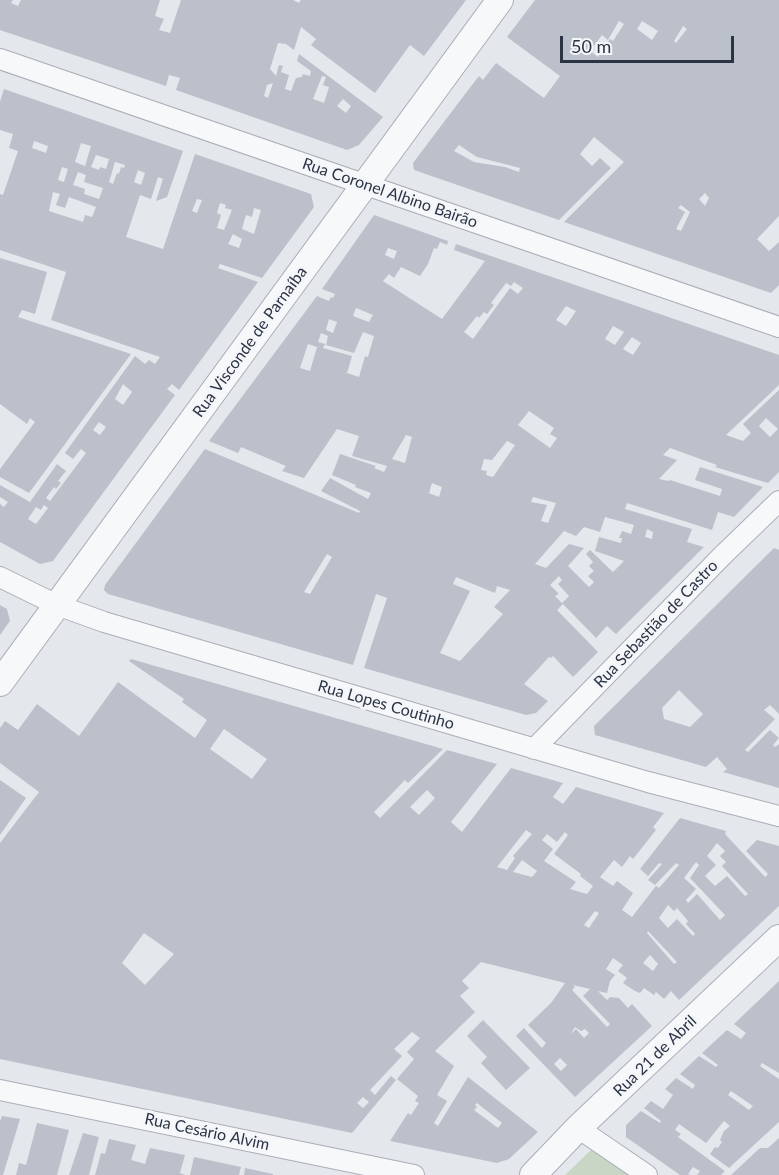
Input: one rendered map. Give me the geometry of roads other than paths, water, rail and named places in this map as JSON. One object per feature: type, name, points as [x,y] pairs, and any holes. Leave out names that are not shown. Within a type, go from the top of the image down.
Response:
[{"type":"street","name":"Rua Visconde de Parnaíba","points":[[0,683],[500,0]]},
{"type":"street","name":"Rua Coronel Albino Bairão","points":[[0,59],[779,327]]},
{"type":"street","name":"Rua Sebastião de Castro","points":[[534,749],[722,556],[779,501]]},
{"type":"street","name":"Rua Lopes Coutinho","points":[[0,577],[57,605],[104,622],[648,782],[779,816]]},
{"type":"street","name":"Rua 21 de Abril","points":[[533,1175],[578,1128],[779,938]]},
{"type":"street","name":"Rua Cesário Alvim","points":[[0,1090],[414,1175]]},
{"type":"street","points":[[578,1128],[647,1175]]}]
